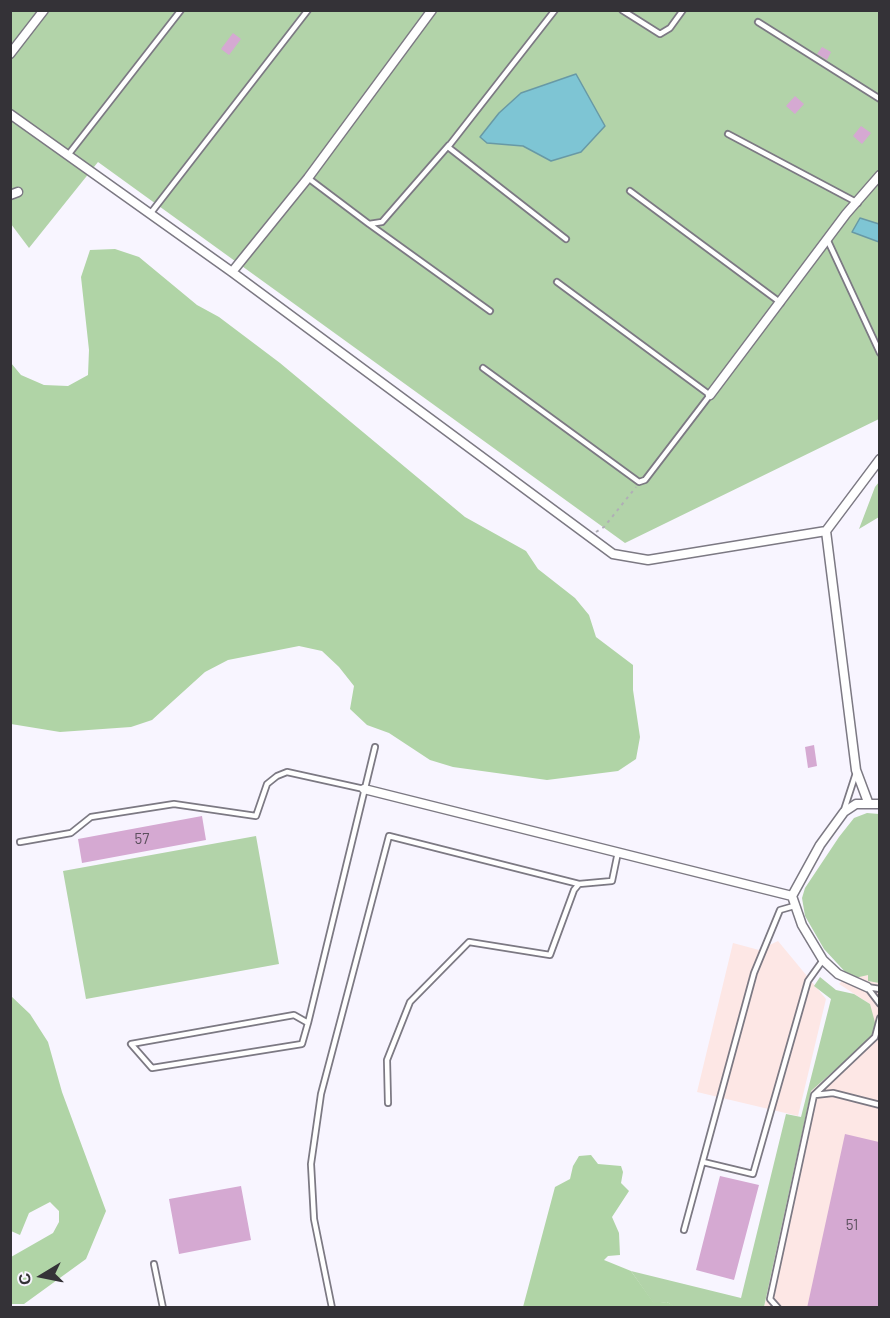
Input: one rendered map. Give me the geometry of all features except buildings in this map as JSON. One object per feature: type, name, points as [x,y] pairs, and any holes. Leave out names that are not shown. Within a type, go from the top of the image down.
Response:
[{"type":"street","points":[[10,54],[44,10]]},
{"type":"street","points":[[232,272],[308,178],[432,10]]},
{"type":"street","points":[[10,114],[232,272],[587,538],[613,554],[648,560],[826,531]]},
{"type":"street","points":[[710,395],[828,241],[846,214],[858,203],[879,175]]},
{"type":"street","points":[[868,802],[856,770],[826,531],[879,459]]},
{"type":"street","points":[[364,789],[792,896]]},
{"type":"street","points":[[867,987],[838,974],[822,960],[794,906],[792,896],[814,854],[844,812],[856,804],[868,802],[879,804]]},
{"type":"lane","points":[[68,155],[181,10]]},
{"type":"lane","points":[[150,214],[308,10]]},
{"type":"lane","points":[[369,224],[382,222],[451,143],[555,10]]},
{"type":"lane","points":[[622,10],[660,34],[670,28],[683,10]]},
{"type":"lane","points":[[758,22],[879,99]]},
{"type":"lane","points":[[728,135],[858,203]]},
{"type":"lane","points":[[451,143],[448,147],[566,239]]},
{"type":"lane","points":[[308,178],[490,311]]},
{"type":"lane","points":[[630,191],[781,303]]},
{"type":"lane","points":[[828,241],[879,353]]},
{"type":"lane","points":[[483,368],[639,482],[645,480],[710,395],[557,282]]},
{"type":"lane","points":[[308,1023],[294,1015],[130,1044],[152,1068],[302,1044],[308,1023],[375,747]]},
{"type":"lane","points":[[844,812],[856,770]]},
{"type":"lane","points":[[20,842],[71,833],[91,817],[174,804],[256,816],[267,784],[287,772],[364,789]]},
{"type":"lane","points":[[332,1308],[314,1219],[311,1164],[321,1094],[389,836],[579,884],[612,881],[618,852]]},
{"type":"lane","points":[[388,1103],[387,1060],[410,1002],[469,942],[550,955],[574,890],[579,884]]},
{"type":"lane","points":[[684,1230],[754,973],[780,910],[794,906]]},
{"type":"lane","points":[[703,1162],[753,1174],[808,981],[822,960]]},
{"type":"lane","points":[[867,987],[879,989]]},
{"type":"lane","points":[[867,987],[879,1004]]},
{"type":"lane","points":[[875,1037],[879,1018]]},
{"type":"lane","points":[[778,1308],[770,1299],[814,1095],[879,1033]]},
{"type":"lane","points":[[814,1095],[833,1093],[879,1105]]},
{"type":"lane","points":[[154,1264],[163,1308]]},
{"type":"path","points":[[587,538],[604,527],[639,482]]},
{"type":"shaded area","points":[[778,941],[826,999],[798,1116],[697,1092],[733,943],[759,950]]},
{"type":"shaded area","points":[[848,975],[868,975],[868,981],[880,983],[879,1307],[764,1308],[811,1091],[871,1038],[870,1004],[839,984]]},
{"type":"green space","points":[[11,11],[879,11],[879,419],[625,543],[98,162],[29,248],[11,224]]},
{"type":"green space","points":[[115,249],[139,257],[197,305],[219,317],[280,363],[465,517],[526,551],[538,569],[575,598],[589,615],[596,637],[633,665],[633,690],[640,737],[636,759],[618,771],[547,780],[453,767],[430,760],[389,733],[367,725],[350,709],[354,686],[339,667],[322,651],[299,646],[228,660],[205,672],[152,720],[131,727],[60,732],[11,724],[11,363],[21,375],[44,385],[68,386],[88,375],[89,350],[81,277],[90,250]]},
{"type":"green space","points":[[879,482],[879,517],[859,529],[875,487]]},
{"type":"green space","points":[[867,813],[879,814],[879,983],[868,981],[868,975],[855,978],[848,975],[824,949],[805,916],[802,898],[805,888],[839,837],[854,818]]},
{"type":"green space","points":[[256,836],[279,964],[86,999],[63,871]]},
{"type":"green space","points":[[820,977],[836,990],[854,994],[870,1004],[876,1026],[871,1038],[811,1091],[764,1307],[676,1308],[667,1302],[654,1304],[631,1271],[741,1298],[786,1114],[801,1117],[831,999],[814,986]]},
{"type":"green space","points":[[11,996],[30,1014],[48,1042],[62,1092],[106,1211],[86,1259],[24,1304],[12,1304],[11,1257],[53,1233],[59,1222],[59,1211],[50,1202],[29,1213],[20,1235],[11,1231]]},
{"type":"green space","points":[[591,1155],[598,1164],[621,1166],[623,1172],[621,1183],[629,1191],[612,1217],[619,1233],[620,1255],[608,1256],[604,1260],[631,1271],[654,1303],[667,1302],[676,1307],[523,1307],[555,1187],[570,1179],[573,1166],[579,1156]]},
{"type":"water","points":[[576,74],[605,126],[581,152],[551,161],[523,146],[487,143],[480,137],[499,113],[521,93]]},
{"type":"water","points":[[860,218],[879,224],[879,242],[852,232]]}]
